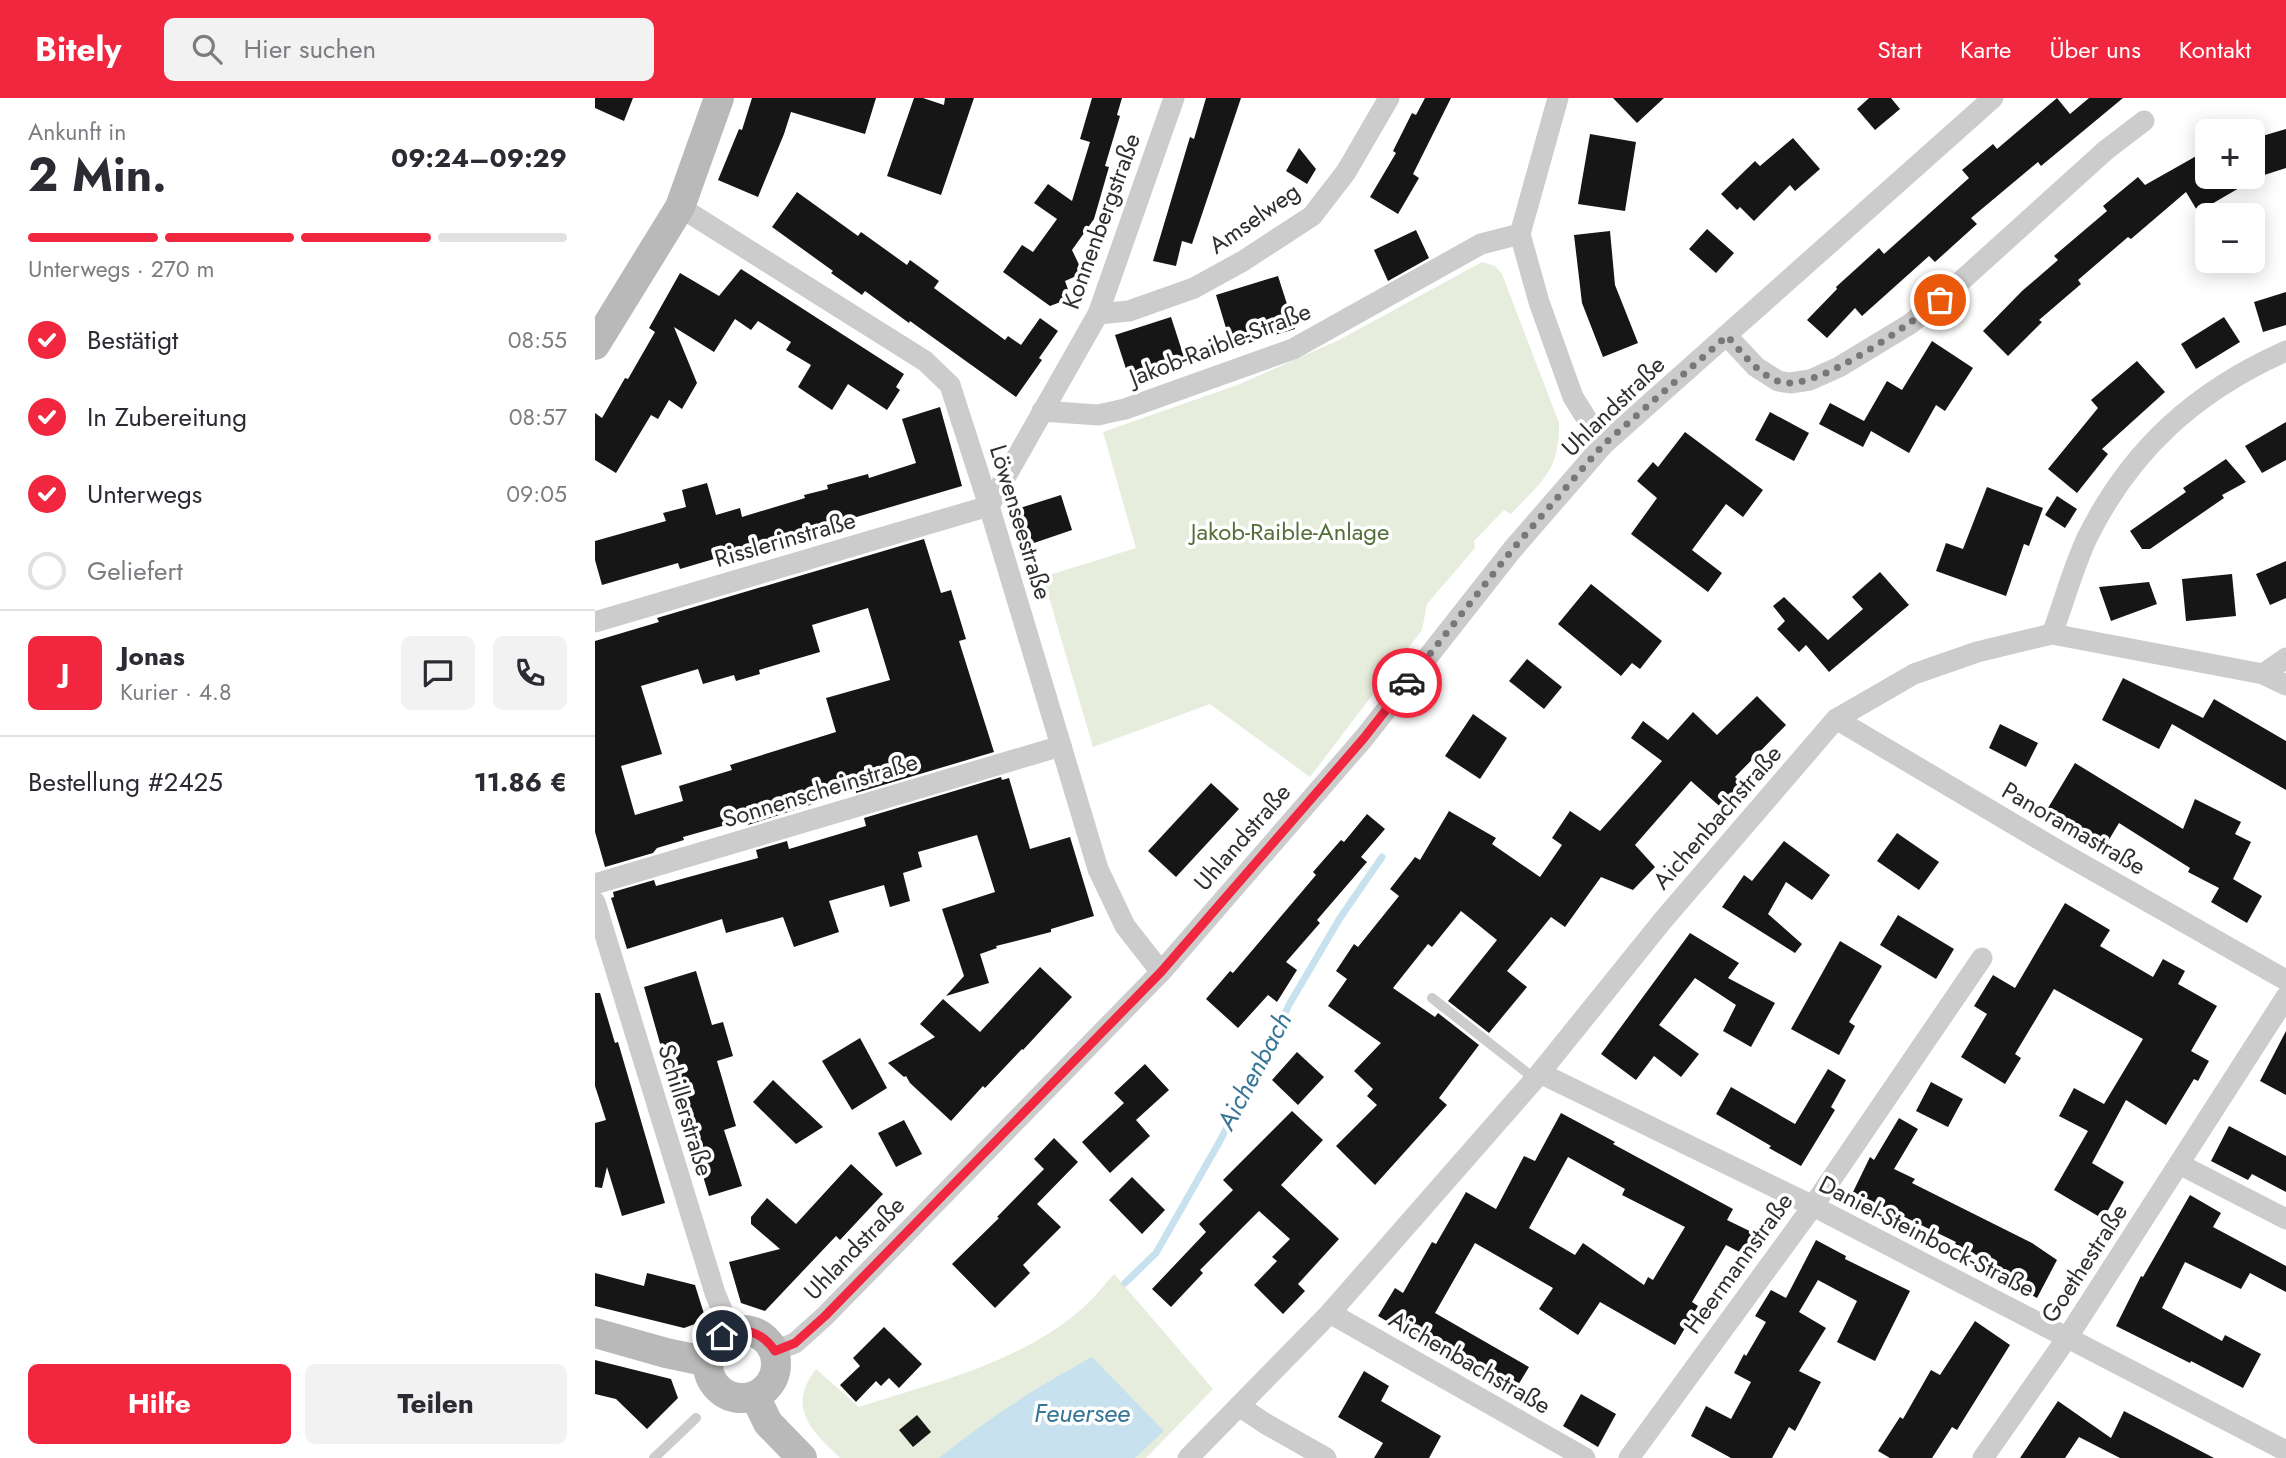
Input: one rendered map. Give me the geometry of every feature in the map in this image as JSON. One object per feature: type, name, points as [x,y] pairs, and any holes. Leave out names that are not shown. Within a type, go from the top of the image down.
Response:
[{"type":"main road","points":[[595,345],[680,207],[719,98]]},
{"type":"main road","points":[[751,1331],[760,1335],[775,1351],[776,1371],[772,1381],[765,1390],[755,1396],[732,1397],[722,1392],[709,1373],[709,1362],[715,1343],[731,1332],[751,1331]]},
{"type":"main road","points":[[595,1333],[709,1362]]},
{"type":"main road","points":[[755,1396],[768,1423],[802,1458]]},
{"type":"street","name":"Konnenbergstraße","points":[[989,506],[1098,314],[1174,98]]},
{"type":"street","name":"Amselweg","points":[[1098,314],[1129,311],[1194,288],[1243,261],[1312,216],[1346,172],[1389,98]]},
{"type":"street","points":[[1558,98],[1520,234],[1539,302],[1573,397],[1603,445]]},
{"type":"street","name":"Uhlandstraße","points":[[775,1351],[795,1343],[825,1316],[1161,972],[1364,738],[1512,550],[1603,445],[1993,98]]},
{"type":"street","points":[[1727,336],[1756,368],[1778,381],[1790,383],[1810,380],[1839,367],[1910,324],[1940,300],[2106,150],[2144,121]]},
{"type":"street","name":"Löwenseestraße","points":[[680,207],[925,361],[950,385],[1098,869],[1125,926],[1161,972]]},
{"type":"street","name":"Jakob-Raible-Straße","points":[[1042,411],[1098,415],[1125,409],[1293,349],[1481,244],[1520,234]]},
{"type":"street","points":[[2052,634],[2087,539],[2115,489],[2153,441],[2196,401],[2251,366],[2286,351]]},
{"type":"street","name":"Risslerinstraße","points":[[595,622],[989,506]]},
{"type":"street","name":"Aichenbachstraße","points":[[1188,1458],[1330,1312],[1538,1076],[1664,919],[1836,719],[1915,674],[1977,652],[2052,634],[2263,674],[2286,685]]},
{"type":"street","points":[[2263,674],[2286,658]]},
{"type":"street","name":"Panoramastraße","points":[[1836,719],[2059,851],[2286,980]]},
{"type":"street","name":"Sonnenscheinstraße","points":[[595,884],[1061,747]]},
{"type":"street","name":"Schillerstraße","points":[[595,902],[715,1293],[731,1332]]},
{"type":"street","name":"Heermannstraße","points":[[1629,1458],[1813,1206],[1982,958]]},
{"type":"street","name":"Goethestraße","points":[[1983,1458],[2067,1339],[2286,997]]},
{"type":"street","name":"Daniel-Steinbock-Straße","points":[[1538,1076],[1813,1206],[2286,1451]]},
{"type":"street","points":[[2179,1164],[2286,1219]]},
{"type":"street","name":"Aichenbachstraße","points":[[1330,1312],[1585,1458]]},
{"type":"street","points":[[1240,1406],[1326,1458]]},
{"type":"lane","points":[[1431,998],[1538,1076]]},
{"type":"lane","points":[[654,1458],[696,1418]]},
{"type":"green space","name":"Jakob-Raible-Anlage","points":[[1482,262],[1495,266],[1502,274],[1559,423],[1556,453],[1540,484],[1511,514],[1504,510],[1474,541],[1475,548],[1427,604],[1422,630],[1310,777],[1210,704],[1093,747],[1043,577],[1136,548],[1103,432],[1240,384],[1339,340]]},
{"type":"green space","points":[[1114,1274],[1213,1389],[1146,1458],[840,1458],[820,1438],[806,1418],[803,1396],[816,1369],[859,1407],[918,1389],[978,1368],[1035,1342],[1085,1306]]},
{"type":"water","name":"Feuersee","points":[[1092,1357],[1164,1431],[1135,1458],[939,1458],[1013,1404]]},
{"type":"building","points":[[595,98],[633,98],[624,121],[595,108]]},
{"type":"building","points":[[752,98],[876,98],[865,134],[791,112],[758,197],[718,180],[739,129],[742,130]]},
{"type":"building","points":[[914,98],[944,105],[945,98],[974,98],[941,195],[887,176]]},
{"type":"building","points":[[1092,98],[1122,98],[1117,115],[1120,116],[1105,166],[1109,167],[1094,219],[1072,250],[1083,273],[1065,281],[1071,298],[1050,306],[1003,272],[1022,245],[1033,252],[1057,219],[1034,203],[1048,184],[1072,201],[1090,142],[1080,139]]},
{"type":"building","points":[[1206,98],[1241,98],[1192,244],[1182,241],[1176,266],[1153,261],[1190,137],[1194,139]]},
{"type":"building","points":[[1425,98],[1451,98],[1413,174],[1419,178],[1398,214],[1370,197],[1396,153],[1393,151],[1412,113],[1416,115]]},
{"type":"building","points":[[1613,98],[1664,98],[1637,123]]},
{"type":"building","points":[[1869,98],[1891,98],[1900,109],[1875,130],[1857,109]]},
{"type":"building","points":[[2057,98],[2070,114],[2089,98],[2123,98],[2041,166],[2038,162],[1971,218],[1977,224],[1935,262],[1929,256],[1862,316],[1855,308],[1827,338],[1807,320],[1836,287],[1879,248],[1884,254],[1969,178],[1962,170],[1993,144],[1997,149]]},
{"type":"building","points":[[2286,129],[2286,168],[2265,175],[2265,135]]},
{"type":"building","points":[[1590,134],[1636,142],[1625,211],[1578,204]]},
{"type":"building","points":[[1793,138],[1820,169],[1795,191],[1790,185],[1754,221],[1740,207],[1737,210],[1721,194],[1755,161],[1760,166]]},
{"type":"building","points":[[1299,148],[1316,169],[1307,184],[1286,171]]},
{"type":"building","points":[[2195,157],[2195,189],[2237,189],[2213,203],[2195,203],[2195,207],[2186,192],[2078,280],[2081,284],[2039,320],[2042,322],[2008,356],[1983,331],[2022,291],[2058,260],[2054,256],[2107,211],[2103,206],[2138,177],[2145,185]]},
{"type":"building","points":[[797,192],[858,236],[861,232],[907,265],[910,260],[939,281],[934,288],[1005,340],[1008,336],[1021,345],[1040,318],[1058,331],[1016,397],[865,291],[862,295],[772,227]]},
{"type":"building","points":[[1707,229],[1734,253],[1716,273],[1689,249]]},
{"type":"building","points":[[1416,230],[1429,258],[1388,281],[1374,250]]},
{"type":"building","points":[[1610,231],[1615,285],[1638,343],[1603,357],[1582,303],[1574,235]]},
{"type":"building","points":[[741,269],[904,374],[896,387],[900,390],[887,410],[848,384],[832,410],[798,387],[811,365],[786,350],[791,342],[758,321],[751,330],[735,319],[714,352],[674,327],[697,383],[682,409],[669,400],[658,419],[651,415],[616,473],[595,460],[595,413],[602,418],[625,378],[628,379],[655,332],[649,328],[680,273],[719,296]]},
{"type":"building","points":[[1278,276],[1295,329],[1232,348],[1216,295]]},
{"type":"building","points":[[2286,292],[2286,325],[2263,332],[2254,302]]},
{"type":"building","points":[[1171,317],[1184,357],[1128,375],[1115,335]]},
{"type":"building","points":[[2224,317],[2240,342],[2196,369],[2181,344]]},
{"type":"building","points":[[1932,341],[1973,368],[1945,411],[1936,405],[1909,453],[1871,431],[1863,447],[1819,424],[1830,403],[1864,421],[1887,381],[1902,390]]},
{"type":"building","points":[[2137,361],[2165,392],[2102,449],[2108,454],[2077,493],[2048,469],[2098,408],[2091,400]]},
{"type":"building","points":[[940,407],[962,486],[680,569],[678,563],[602,585],[595,560],[595,541],[666,521],[663,513],[686,507],[682,490],[707,483],[716,515],[740,508],[742,517],[805,498],[804,495],[828,489],[827,485],[868,474],[869,478],[916,463],[902,419]]},
{"type":"building","points":[[1770,412],[1809,433],[1794,461],[1755,440]]},
{"type":"building","points":[[2286,422],[2286,460],[2262,473],[2245,446]]},
{"type":"building","points":[[1685,432],[1763,490],[1743,517],[1726,504],[1692,550],[1722,573],[1708,592],[1631,534],[1657,498],[1637,481],[1653,462],[1658,467]]},
{"type":"building","points":[[2226,459],[2246,482],[2222,495],[2224,498],[2150,549],[2142,549],[2130,531],[2186,492],[2183,488]]},
{"type":"building","points":[[1987,487],[2043,508],[2029,546],[2024,544],[2006,596],[1936,571],[1946,543],[1963,549]]},
{"type":"building","points":[[1061,495],[1072,530],[1031,544],[1020,508]]},
{"type":"building","points":[[2057,496],[2077,509],[2065,528],[2045,515]]},
{"type":"building","points":[[924,539],[941,593],[951,590],[966,639],[959,641],[994,752],[856,793],[856,790],[748,825],[747,819],[683,837],[684,840],[657,848],[653,853],[605,867],[595,832],[595,641],[659,622],[657,618]],"holes":[[[868,608],[890,680],[826,698],[836,732],[730,765],[732,770],[679,786],[683,801],[635,815],[621,766],[662,754],[641,686],[698,669],[703,684],[734,675],[736,681],[760,674],[759,670],[820,652],[812,625]]]},
{"type":"building","points":[[2286,561],[2286,598],[2270,605],[2256,574]]},
{"type":"building","points":[[1880,572],[1909,605],[1829,672],[1806,645],[1799,652],[1777,629],[1785,621],[1773,606],[1784,597],[1828,640],[1863,609],[1852,597]]},
{"type":"building","points":[[2232,574],[2236,616],[2186,621],[2182,579]]},
{"type":"building","points":[[2149,582],[2157,604],[2111,621],[2099,587]]},
{"type":"building","points":[[1591,584],[1662,641],[1640,669],[1632,663],[1621,676],[1558,624]]},
{"type":"building","points":[[1527,659],[1562,687],[1544,709],[1509,681]]},
{"type":"building","points":[[2123,678],[2203,718],[2214,699],[2286,741],[2286,790],[2172,724],[2159,749],[2102,720]]},
{"type":"building","points":[[1757,696],[1786,725],[1735,777],[1749,791],[1725,811],[1691,781],[1635,845],[1655,867],[1633,890],[1601,877],[1565,927],[1551,917],[1507,971],[1527,987],[1489,1033],[1448,1001],[1497,940],[1461,911],[1432,947],[1428,944],[1393,988],[1435,1017],[1438,1013],[1479,1045],[1439,1098],[1447,1105],[1375,1185],[1336,1146],[1377,1105],[1367,1096],[1373,1089],[1354,1071],[1381,1043],[1328,1006],[1347,979],[1336,971],[1354,944],[1358,947],[1399,896],[1390,889],[1415,857],[1420,860],[1449,811],[1496,838],[1492,844],[1540,877],[1562,845],[1552,838],[1570,811],[1600,831],[1662,761],[1631,738],[1643,721],[1668,740],[1693,712],[1717,735]]},
{"type":"building","points":[[1473,714],[1507,738],[1480,779],[1445,756]]},
{"type":"building","points":[[2000,724],[2038,743],[2026,767],[1989,748]]},
{"type":"building","points":[[2075,763],[2183,829],[2195,799],[2241,822],[2235,834],[2251,842],[2233,879],[2262,896],[2247,923],[2211,902],[2219,888],[2188,872],[2190,868],[2119,823],[2107,843],[2048,808]]},
{"type":"building","points":[[1001,777],[1002,780],[1009,778],[1030,849],[1070,837],[1094,916],[1051,929],[1051,932],[996,946],[997,948],[980,954],[989,983],[946,996],[964,976],[942,909],[995,892],[977,835],[918,852],[922,867],[903,873],[910,901],[890,907],[884,885],[829,901],[839,932],[794,947],[783,917],[726,933],[722,919],[627,949],[611,898],[614,897],[613,892],[654,880],[656,886],[758,858],[756,850],[787,841],[789,849],[866,826],[864,818]]},
{"type":"building","points":[[1211,783],[1239,809],[1176,877],[1148,851]]},
{"type":"building","points":[[1367,814],[1385,829],[1361,857],[1367,862],[1317,920],[1320,923],[1286,962],[1297,970],[1277,1002],[1268,995],[1238,1028],[1206,999],[1230,971],[1233,973],[1316,875],[1313,872],[1341,840],[1344,842]]},
{"type":"building","points":[[1897,833],[1939,862],[1919,890],[1877,861]]},
{"type":"building","points":[[1784,841],[1830,875],[1812,900],[1786,882],[1768,914],[1802,944],[1795,953],[1722,907],[1744,875],[1752,881]]},
{"type":"building","points":[[2065,903],[2110,930],[2100,946],[2153,977],[2163,959],[2185,971],[2178,984],[2217,1006],[2191,1051],[2209,1061],[2198,1081],[2194,1079],[2166,1125],[2126,1100],[2092,1163],[2124,1182],[2103,1219],[2054,1190],[2088,1131],[2059,1116],[2074,1088],[2104,1104],[2143,1039],[2054,989],[2015,1054],[2021,1058],[2005,1084],[1961,1057],[1987,1014],[1974,1006],[1993,975],[2015,988]]},
{"type":"building","points":[[1898,915],[1954,949],[1936,979],[1880,945]]},
{"type":"building","points":[[1690,933],[1739,963],[1728,978],[1775,1003],[1751,1047],[1723,1031],[1736,1005],[1695,978],[1659,1025],[1699,1054],[1681,1077],[1654,1056],[1636,1080],[1601,1054]]},
{"type":"building","points":[[1840,941],[1882,966],[1849,1022],[1855,1026],[1839,1055],[1791,1029]]},
{"type":"building","points":[[1040,967],[1072,997],[951,1121],[910,1083],[906,1076],[888,1063],[935,1037],[920,1024],[943,999],[980,1032]]},
{"type":"building","points":[[696,971],[712,1025],[723,1022],[733,1056],[717,1061],[736,1126],[724,1130],[742,1186],[709,1196],[672,1074],[669,1075],[644,987]]},
{"type":"building","points":[[595,993],[600,993],[615,1043],[618,1042],[665,1203],[622,1216],[607,1167],[602,1188],[595,1187],[595,1123],[606,1120],[595,1086]]},
{"type":"building","points":[[2286,1031],[2286,1095],[2260,1081]]},
{"type":"building","points":[[860,1038],[887,1088],[852,1110],[822,1061]]},
{"type":"building","points":[[1297,1052],[1324,1077],[1298,1105],[1272,1080]]},
{"type":"building","points":[[1145,1064],[1169,1090],[1136,1120],[1150,1136],[1110,1173],[1082,1142],[1124,1103],[1114,1093]]},
{"type":"building","points":[[1828,1069],[1846,1080],[1831,1107],[1835,1110],[1801,1166],[1716,1114],[1731,1087],[1795,1124]]},
{"type":"building","points":[[773,1080],[823,1127],[796,1144],[753,1102]]},
{"type":"building","points":[[1931,1082],[1963,1099],[1948,1127],[1916,1111]]},
{"type":"building","points":[[1292,1111],[1323,1140],[1281,1185],[1339,1239],[1298,1284],[1305,1291],[1283,1314],[1254,1285],[1277,1261],[1272,1257],[1290,1239],[1259,1211],[1200,1270],[1203,1273],[1171,1307],[1152,1289],[1206,1232],[1199,1224],[1233,1190],[1223,1180]]},
{"type":"building","points":[[1561,1113],[1733,1209],[1727,1220],[1762,1237],[1751,1258],[1726,1245],[1692,1302],[1698,1306],[1675,1345],[1600,1302],[1578,1335],[1539,1309],[1553,1288],[1475,1243],[1435,1313],[1529,1367],[1512,1395],[1378,1316],[1395,1288],[1403,1293],[1432,1242],[1436,1244],[1466,1192],[1496,1209],[1524,1156],[1535,1161]],"holes":[[[1568,1157],[1625,1189],[1622,1195],[1685,1227],[1653,1280],[1648,1277],[1644,1285],[1583,1243],[1575,1255],[1529,1228]]]},
{"type":"building","points":[[1899,1118],[1918,1129],[1894,1169],[1915,1179],[1912,1183],[2032,1243],[2057,1260],[2037,1298],[2002,1278],[2007,1271],[1955,1244],[1956,1242],[1853,1192],[1870,1157],[1874,1160]]},
{"type":"building","points":[[904,1120],[922,1154],[896,1167],[878,1133]]},
{"type":"building","points":[[2229,1126],[2286,1156],[2286,1192],[2252,1174],[2248,1180],[2211,1161]]},
{"type":"building","points":[[1054,1138],[1078,1162],[1037,1204],[1061,1227],[1023,1265],[1030,1273],[995,1308],[952,1264],[1044,1169],[1034,1159]]},
{"type":"building","points":[[851,1164],[883,1194],[840,1240],[836,1236],[765,1311],[741,1303],[729,1262],[780,1249],[751,1224],[751,1217],[767,1198],[796,1224]]},
{"type":"building","points":[[1132,1177],[1165,1210],[1142,1234],[1109,1200]]},
{"type":"building","points":[[2190,1195],[2221,1213],[2213,1227],[2286,1266],[2286,1292],[2250,1273],[2241,1289],[2185,1262],[2162,1308],[2222,1341],[2225,1335],[2261,1354],[2243,1388],[2116,1326],[2141,1276],[2143,1277]]},
{"type":"building","points":[[1816,1240],[1846,1256],[1845,1259],[1910,1291],[1875,1361],[1837,1342],[1857,1301],[1818,1280],[1799,1312],[1826,1328],[1799,1371],[1821,1382],[1795,1431],[1789,1427],[1772,1458],[1731,1458],[1691,1436],[1706,1406],[1731,1419],[1751,1382],[1734,1373],[1766,1322],[1755,1316],[1771,1290],[1786,1298]]},
{"type":"building","points":[[595,1273],[644,1286],[647,1273],[695,1285],[706,1320],[684,1328],[595,1306]]},
{"type":"building","points":[[1975,1321],[2010,1345],[1957,1430],[1952,1427],[1932,1458],[1890,1458],[1878,1451],[1900,1417],[1903,1419],[1931,1370],[1940,1375]]},
{"type":"building","points":[[884,1327],[922,1364],[899,1388],[889,1378],[881,1386],[876,1381],[856,1402],[840,1385],[860,1366],[853,1358]]},
{"type":"building","points":[[595,1360],[671,1379],[678,1398],[647,1429],[616,1399],[595,1394]]},
{"type":"building","points":[[1364,1371],[1389,1386],[1381,1401],[1441,1436],[1429,1458],[1374,1458],[1383,1443],[1338,1417]]},
{"type":"building","points":[[1581,1394],[1616,1414],[1598,1447],[1563,1426]]},
{"type":"building","points":[[2058,1401],[2111,1438],[2124,1411],[2214,1458],[2120,1458],[2079,1437],[2065,1458],[2020,1458]]},
{"type":"building","points":[[917,1415],[931,1432],[913,1447],[899,1430]]},
{"type":"waterway","name":"Aichenbach","points":[[1125,1283],[1156,1253],[1221,1139],[1290,1003],[1340,918],[1382,857]]},
{"type":"way so far","points":[[1407,683],[1512,550],[1603,445],[1727,336],[1756,368],[1778,381],[1790,383],[1810,380],[1839,367],[1910,324],[1940,300]]},
{"type":"route","points":[[722,1336],[741,1330],[751,1331],[760,1335],[775,1351],[795,1343],[825,1316],[1161,972],[1364,738],[1407,683]]}]
